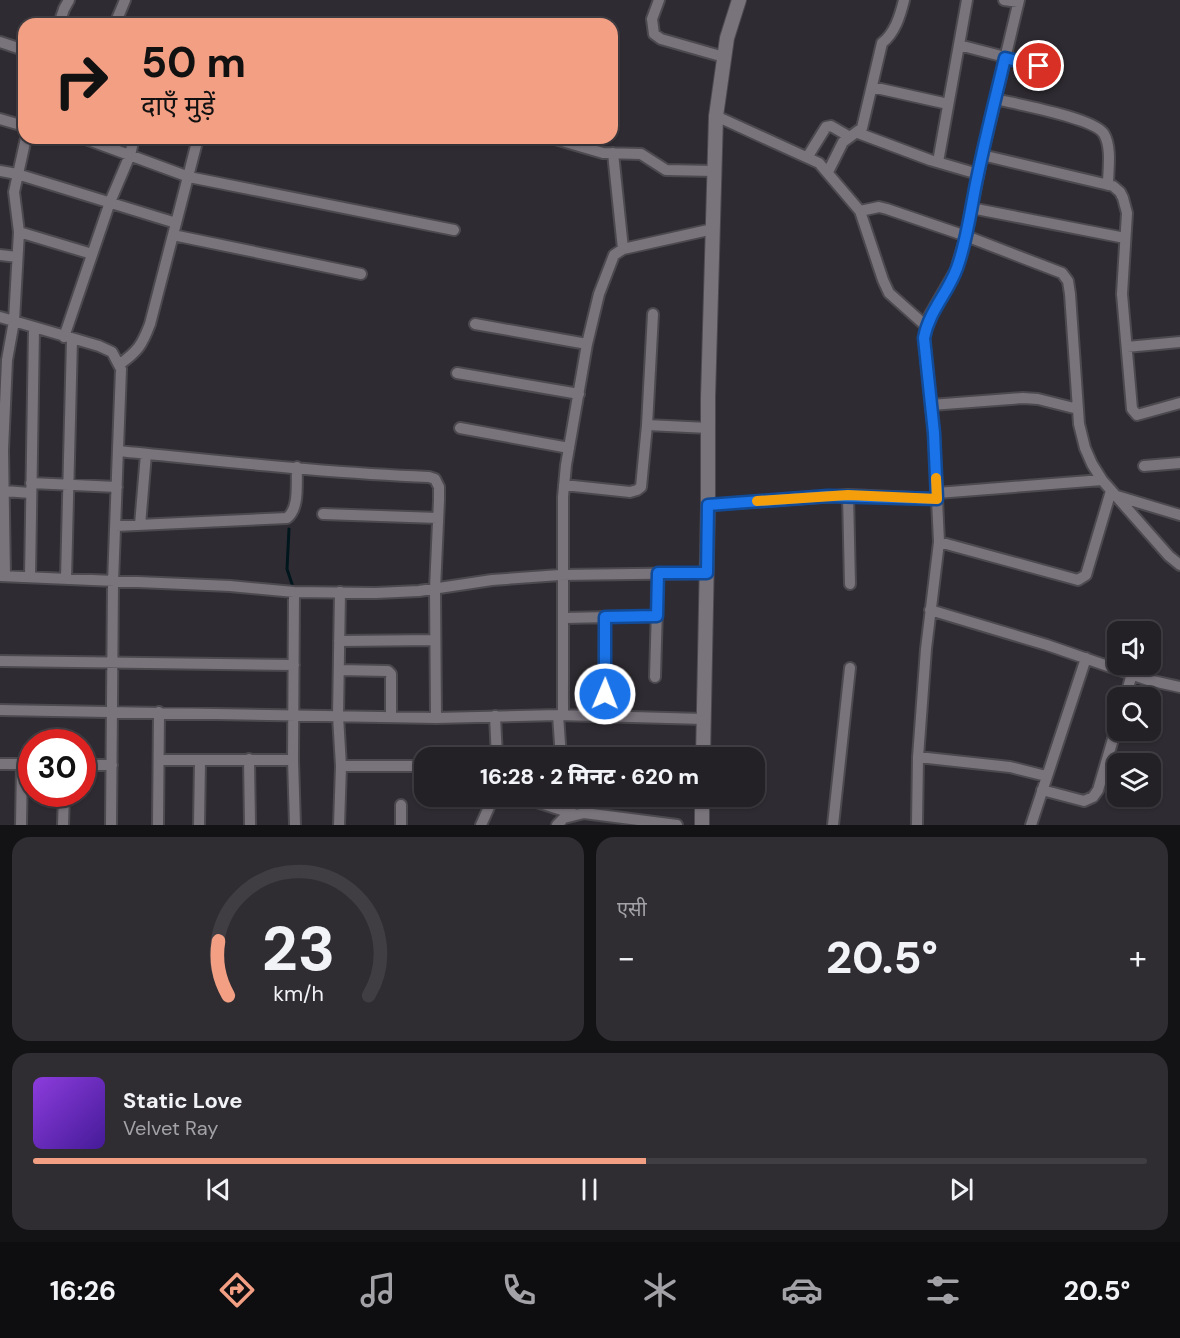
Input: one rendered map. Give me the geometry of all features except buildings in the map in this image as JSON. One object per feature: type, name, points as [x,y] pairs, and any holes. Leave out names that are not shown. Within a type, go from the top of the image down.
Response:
[{"type":"street","points":[[61,18],[69,0]]},
{"type":"street","points":[[118,18],[125,0]]},
{"type":"street","points":[[659,0],[652,19],[654,34],[662,39],[724,57]]},
{"type":"street","points":[[703,747],[716,116],[724,57],[739,0]]},
{"type":"street","points":[[828,172],[843,142],[862,128],[882,43],[890,38],[904,0]]},
{"type":"street","points":[[938,162],[967,0]]},
{"type":"street","points":[[917,825],[918,757],[930,610],[939,542],[931,405],[924,338],[930,315],[956,270],[966,236],[982,155],[1018,1],[1004,0]]},
{"type":"street","points":[[0,42],[18,48]]},
{"type":"street","points":[[959,45],[1055,70]]},
{"type":"street","points":[[872,87],[948,104]]},
{"type":"street","points":[[995,99],[1085,121],[1101,129],[1108,144],[1108,185]]},
{"type":"street","points":[[716,116],[808,156],[819,163],[860,211],[883,280],[890,292],[897,302],[926,326]]},
{"type":"street","points":[[0,118],[18,124]]},
{"type":"street","points":[[808,156],[826,127],[831,126],[978,174]]},
{"type":"street","points":[[24,144],[14,192],[19,232],[14,321],[3,371],[2,450],[5,491],[2,518],[3,576],[230,586],[294,592],[376,593],[435,589],[492,580],[564,575],[707,573]]},
{"type":"street","points":[[100,144],[189,177],[454,230]]},
{"type":"street","points":[[66,579],[68,338],[92,254],[133,144]]},
{"type":"street","points":[[120,364],[137,351],[143,343],[159,296],[197,144]]},
{"type":"street","points":[[572,144],[596,151],[641,154],[666,170],[715,171]]},
{"type":"street","points":[[613,153],[623,249]]},
{"type":"street","points":[[982,155],[1108,185],[1120,192],[1127,213],[1122,294],[1132,409],[1137,414],[1180,403]]},
{"type":"street","points":[[0,171],[17,174],[176,223]]},
{"type":"street","points":[[860,211],[879,207],[966,236],[1066,276],[1070,294],[1079,423],[1085,448],[1102,480],[1169,556],[1180,565]]},
{"type":"street","points":[[971,208],[1125,238]]},
{"type":"street","points":[[561,747],[564,485],[587,344],[599,294],[614,255],[623,249],[713,229]]},
{"type":"street","points":[[19,232],[92,254]]},
{"type":"street","points":[[173,235],[361,274]]},
{"type":"street","points":[[0,255],[17,257]]},
{"type":"street","points":[[564,485],[630,492],[641,487],[653,314]]},
{"type":"street","points":[[0,317],[34,329],[99,346],[112,352],[120,364],[117,526],[113,582],[111,825]]},
{"type":"street","points":[[476,324],[587,344]]},
{"type":"street","points":[[30,577],[34,329]]},
{"type":"street","points":[[1127,347],[1180,342]]},
{"type":"street","points":[[457,374],[579,394]]},
{"type":"street","points":[[931,405],[1023,398],[1038,399],[1078,410]]},
{"type":"street","points":[[647,425],[708,428]]},
{"type":"street","points":[[460,428],[569,448]]},
{"type":"street","points":[[118,451],[297,466],[357,474],[435,479],[438,488],[435,589],[436,718]]},
{"type":"street","points":[[140,525],[146,454]]},
{"type":"street","points":[[1144,466],[1180,463]]},
{"type":"street","points":[[117,526],[287,518],[292,514],[294,507],[297,466]]},
{"type":"street","points":[[708,505],[848,495],[937,496],[1102,480]]},
{"type":"street","points":[[5,491],[68,486],[117,487]]},
{"type":"street","points":[[939,542],[1073,580],[1083,578],[1086,575],[1113,493]]},
{"type":"street","points":[[1113,493],[1180,515]]},
{"type":"street","points":[[848,495],[850,584]]},
{"type":"street","points":[[323,513],[438,518]]},
{"type":"street","points":[[655,677],[658,573]]},
{"type":"street","points":[[294,592],[295,825]]},
{"type":"street","points":[[339,825],[340,592]]},
{"type":"street","points":[[930,610],[1107,665]]},
{"type":"street","points":[[564,618],[657,616]]},
{"type":"street","points":[[604,717],[605,617]]},
{"type":"street","points":[[339,641],[435,640]]},
{"type":"street","points":[[1031,825],[1086,658]]},
{"type":"street","points":[[0,660],[294,665]]},
{"type":"street","points":[[833,825],[850,668]]},
{"type":"street","points":[[339,670],[388,670],[391,674],[392,717]]},
{"type":"street","points":[[1136,675],[1180,687]]},
{"type":"street","points":[[0,710],[436,718],[561,715],[704,719]]},
{"type":"street","points":[[158,825],[159,712]]},
{"type":"street","points":[[495,716],[496,747]]},
{"type":"street","points":[[1042,790],[1084,801],[1093,797],[1098,790],[1112,741]]},
{"type":"street","points":[[918,757],[1010,766],[1046,777]]},
{"type":"street","points":[[249,759],[250,825]]},
{"type":"street","points":[[159,760],[293,760]]},
{"type":"street","points":[[199,825],[200,761]]},
{"type":"street","points":[[0,764],[18,764]]},
{"type":"street","points":[[96,765],[112,765]]},
{"type":"street","points":[[340,766],[414,766]]},
{"type":"street","points":[[400,806],[401,825]]},
{"type":"street","points":[[21,825],[23,807]]},
{"type":"street","points":[[63,825],[64,807]]},
{"type":"street","points":[[481,825],[489,807]]},
{"type":"street","points":[[552,807],[574,814]]},
{"type":"street","points":[[702,807],[702,825]]},
{"type":"street","points":[[557,825],[564,818],[584,813],[677,825]]},
{"type":"waterway","points":[[289,529],[287,569],[294,590]]},
{"type":"slow traffic","points":[[757,501],[848,495],[937,499],[936,478]]},
{"type":"route","points":[[605,694],[605,617],[657,616],[658,573],[707,573],[708,505],[848,495],[937,499],[934,433],[924,338],[926,326],[956,270],[966,236],[1005,58],[1039,66]]}]
